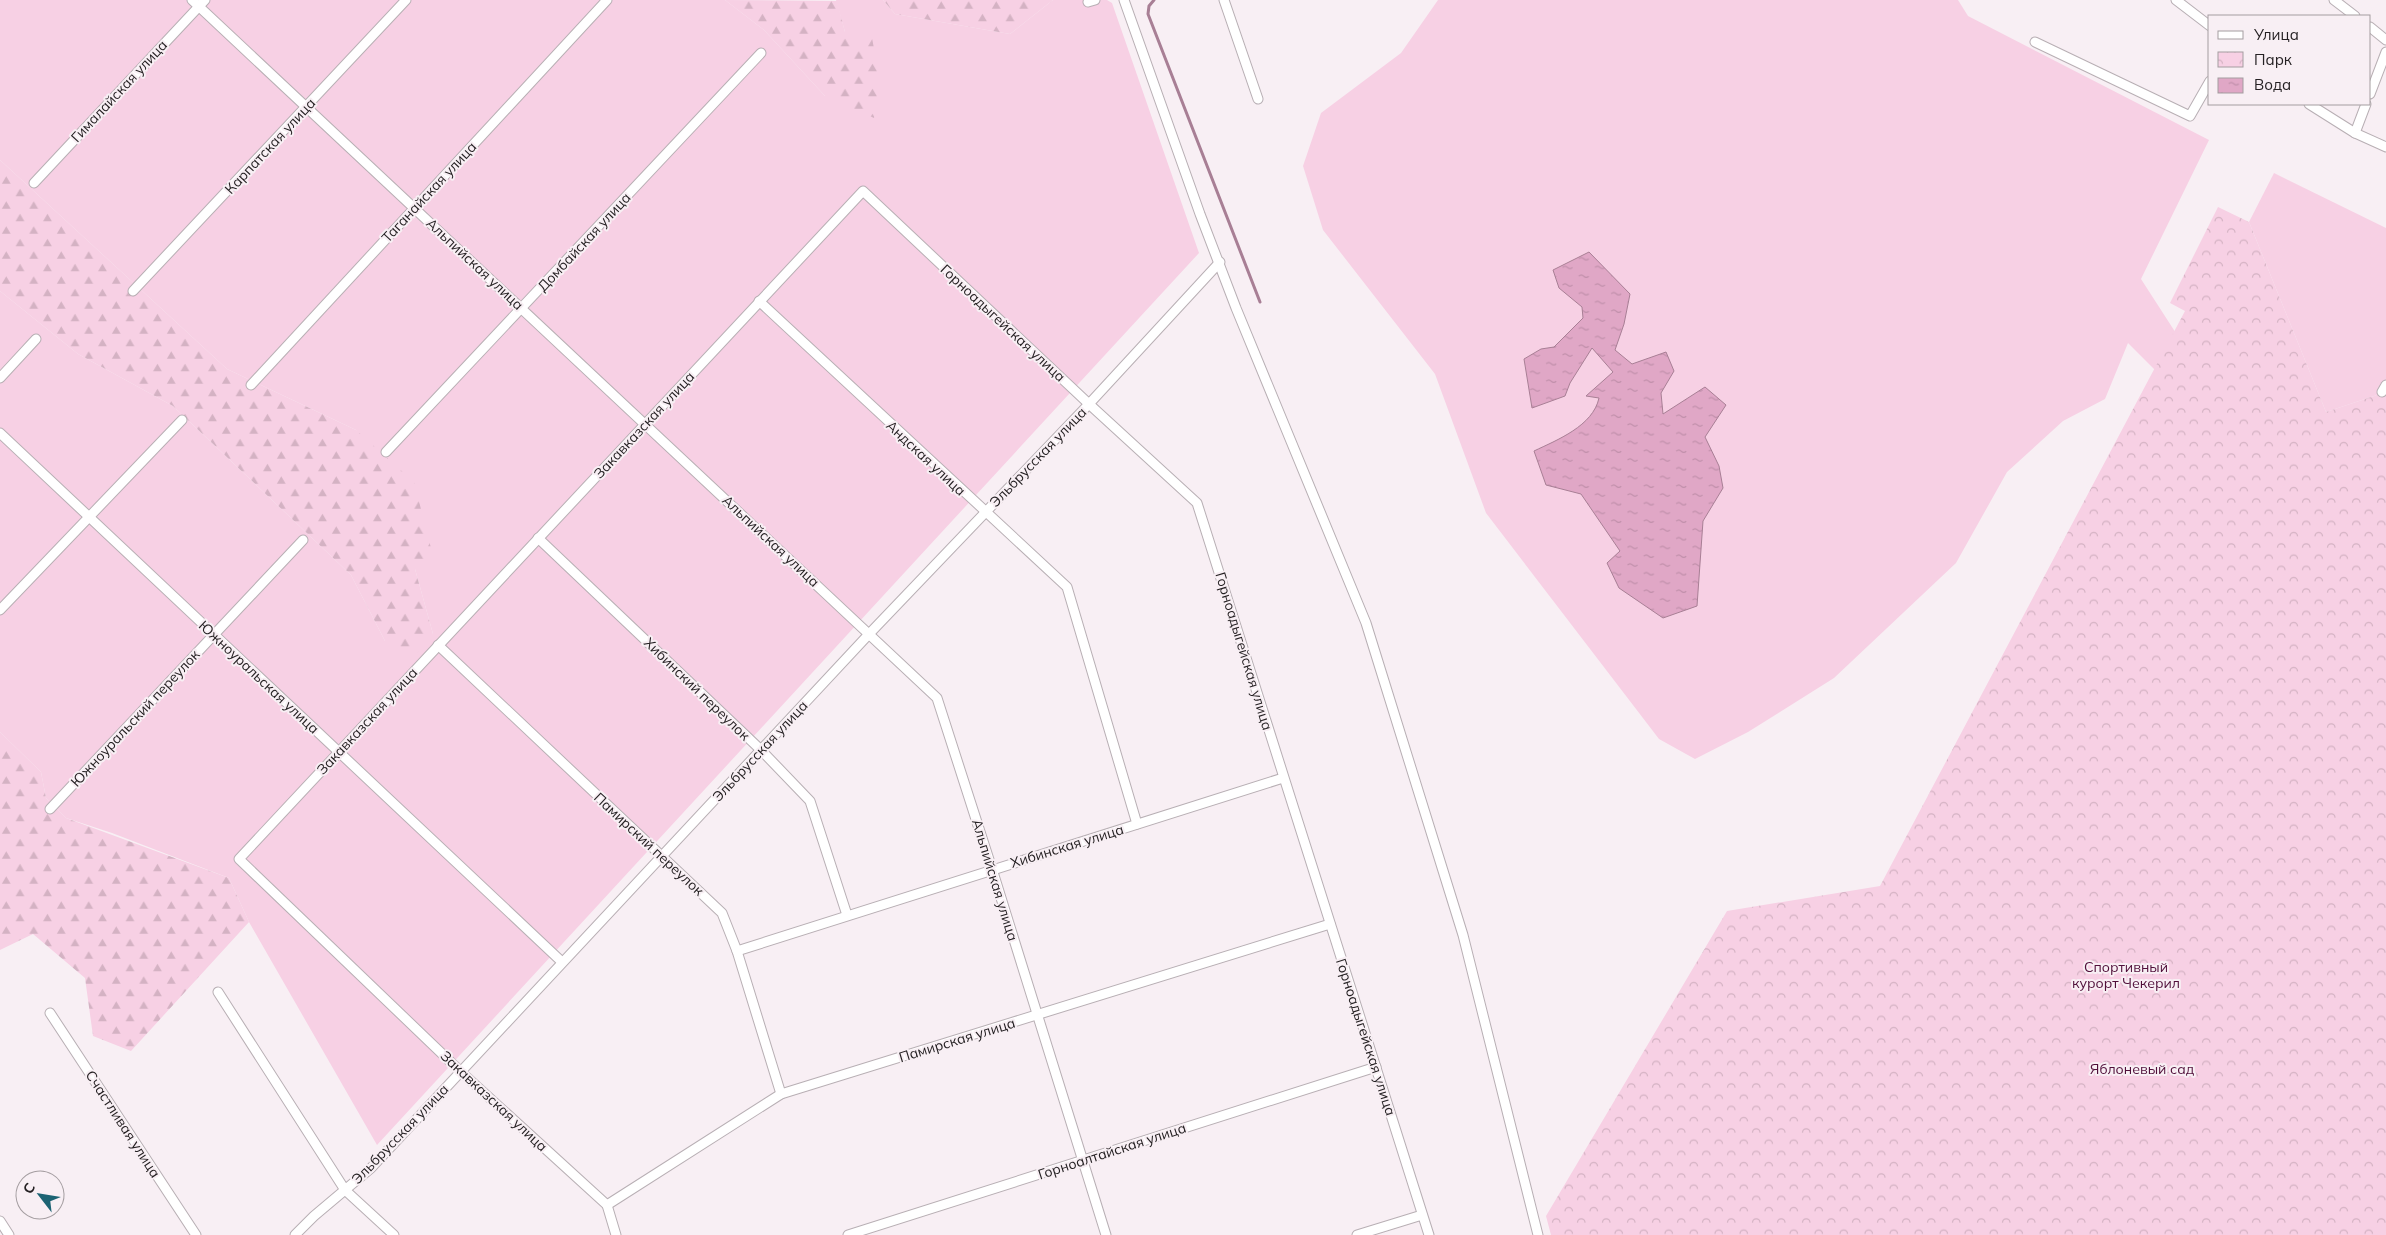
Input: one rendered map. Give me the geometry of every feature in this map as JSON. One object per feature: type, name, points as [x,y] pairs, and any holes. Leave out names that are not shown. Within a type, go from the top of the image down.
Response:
[{"type":"street","name":"Карпатская улица","points":[[133,291],[406,0]]},
{"type":"street","name":"Таганайская улица","points":[[251,385],[607,0]]},
{"type":"street","points":[[1124,0],[1200,214],[1366,623],[1463,935],[1538,1235]]},
{"type":"street","points":[[1224,0],[1258,99]]},
{"type":"street","points":[[2176,0],[2208,24]]},
{"type":"street","points":[[2334,0],[2354,15]]},
{"type":"street","name":"Альпийская улица","points":[[199,2],[414,208],[870,633],[936,698],[992,869],[1106,1235]]},
{"type":"street","name":"Гималайская улица","points":[[34,183],[199,2]]},
{"type":"street","points":[[2371,28],[2386,40]]},
{"type":"street","points":[[2035,42],[2190,116],[2208,84]]},
{"type":"street","points":[[2371,91],[2386,52]]},
{"type":"street","name":"Домбайская улица","points":[[386,452],[761,53]]},
{"type":"street","points":[[2311,105],[2355,133],[2386,147]]},
{"type":"street","points":[[2355,133],[2366,105]]},
{"type":"street","name":"Закавказская улица","points":[[607,1205],[460,1071],[239,859],[863,191]]},
{"type":"street","name":"Горноадыгейская улица","points":[[863,191],[1197,503],[1428,1235]]},
{"type":"street","name":"Эльбрусская улица","points":[[295,1235],[371,1168],[870,633],[1089,404],[1220,262]]},
{"type":"street","name":"Андская улица","points":[[760,301],[984,512],[1067,587],[1137,824]]},
{"type":"street","points":[[0,378],[36,339]]},
{"type":"street","points":[[0,610],[182,420]]},
{"type":"street","name":"Южноуральская улица","points":[[0,433],[562,962]]},
{"type":"street","name":"Хибинский переулок","points":[[538,538],[761,750],[810,801],[847,915]]},
{"type":"street","name":"Южноуральский переулок","points":[[50,809],[303,540]]},
{"type":"street","name":"Памирский переулок","points":[[438,645],[722,913],[737,951],[781,1094]]},
{"type":"street","name":"Хибинская улица","points":[[737,951],[1283,778]]},
{"type":"street","name":"Памирская улица","points":[[607,1205],[781,1094],[1330,924]]},
{"type":"street","points":[[218,992],[345,1190],[394,1235]]},
{"type":"street","name":"Счастливая улица","points":[[50,1013],[196,1235]]},
{"type":"street","name":"Горноалтайская улица","points":[[848,1235],[1376,1067]]},
{"type":"street","points":[[607,1205],[616,1235]]},
{"type":"street","points":[[1357,1235],[1422,1215]]},
{"type":"street","points":[[0,1221],[9,1235]]},
{"type":"green space","points":[[0,0],[725,0],[764,30],[825,96],[845,32],[836,0],[883,0],[895,14],[1010,34],[1053,0],[1107,0],[1112,3],[1199,253],[377,1145],[249,922],[229,878],[112,833],[66,818],[46,798],[41,772],[0,732],[0,291],[78,354],[173,406],[351,575],[385,641],[433,634],[415,569],[356,430],[227,369],[0,160]]},
{"type":"green space","points":[[725,0],[837,1],[845,32],[872,38],[880,80],[874,118],[825,96],[764,30]]},
{"type":"green space","points":[[883,0],[1053,0],[1010,34],[895,14]]},
{"type":"green space","points":[[1438,0],[1958,0],[1968,16],[2209,140],[2141,279],[2212,389],[2195,410],[2128,343],[2105,399],[2063,421],[2007,472],[1956,563],[1834,678],[1748,732],[1695,759],[1659,739],[1486,513],[1435,374],[1323,230],[1303,166],[1321,113],[1401,53]]},
{"type":"green space","points":[[0,160],[227,369],[356,430],[414,482],[432,552],[415,569],[433,634],[409,662],[385,641],[351,575],[173,406],[78,354],[0,291]]},
{"type":"green space","points":[[2274,173],[2386,228],[2386,392],[2326,412],[2249,222]]},
{"type":"green space","name":"Спортивный курорт Чекерил","points":[[2218,207],[2249,222],[2326,412],[2386,392],[2386,1235],[1551,1235],[1546,1216],[1727,911],[1880,886],[2185,311],[2170,303]]},
{"type":"green space","points":[[0,732],[41,772],[46,798],[66,818],[229,878],[249,922],[131,1051],[93,1036],[85,978],[33,934],[0,950]]},
{"type":"water","points":[[1589,252],[1630,294],[1624,324],[1615,350],[1632,364],[1666,352],[1674,371],[1661,393],[1663,414],[1705,387],[1726,405],[1705,437],[1719,466],[1723,488],[1703,521],[1697,606],[1663,618],[1619,588],[1607,563],[1620,551],[1581,494],[1546,485],[1534,451],[1573,431],[1590,417],[1599,398],[1586,396],[1613,372],[1592,348],[1570,383],[1565,396],[1532,408],[1524,359],[1541,349],[1554,347],[1583,318],[1582,307],[1559,288],[1553,270]]},
{"type":"waterway","points":[[1154,0],[1149,6],[1148,14],[1260,302]]},
{"type":"park label","name":"Яблоневый сад","points":[[2142,1069]]}]
